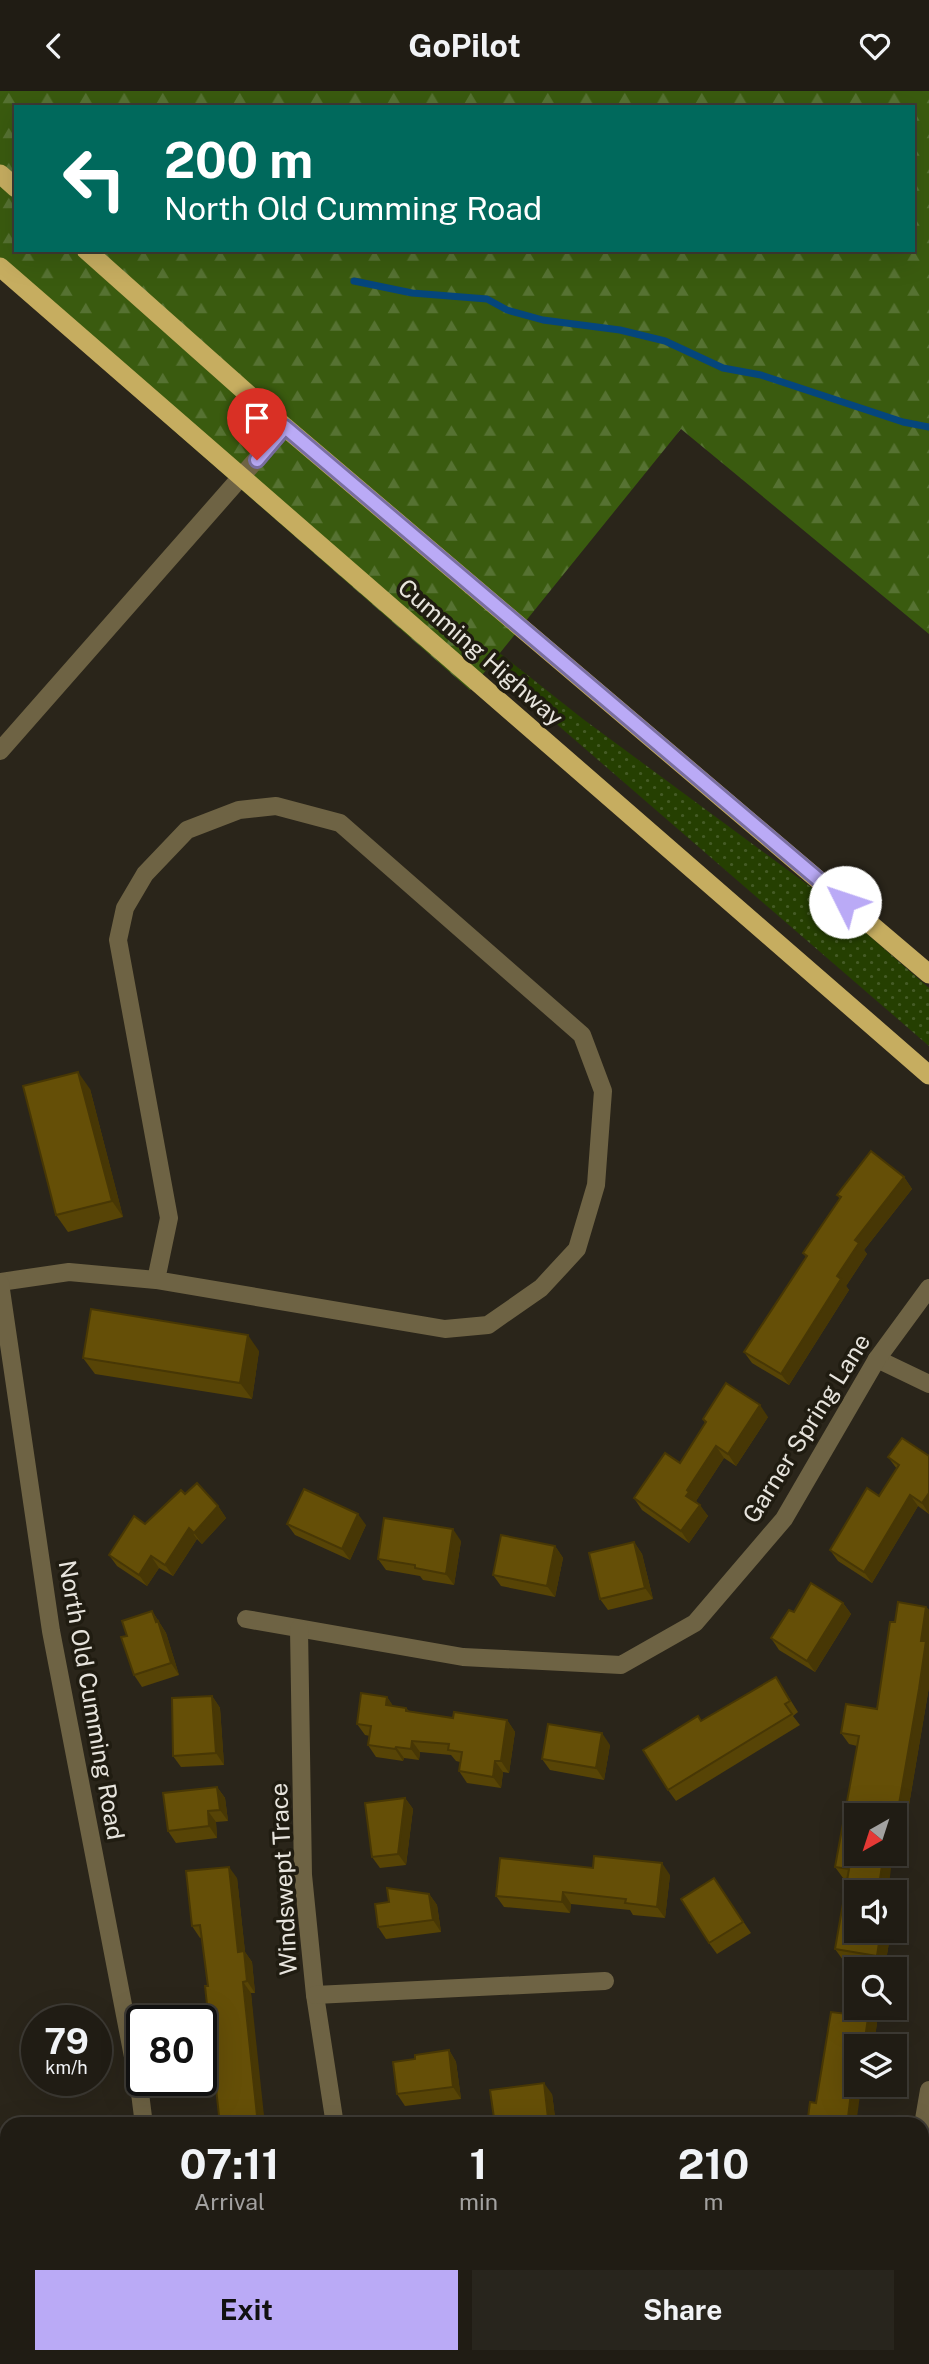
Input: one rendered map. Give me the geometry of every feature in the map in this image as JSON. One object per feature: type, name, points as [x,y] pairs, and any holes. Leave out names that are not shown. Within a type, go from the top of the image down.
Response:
[{"type":"highway","points":[[0,174],[14,186]]},
{"type":"highway","name":"Cumming Highway","points":[[88,252],[285,427],[929,974]]},
{"type":"highway","name":"Cumming Highway","points":[[0,267],[929,1075]]},
{"type":"street","points":[[0,751],[285,427]]},
{"type":"street","points":[[0,1283],[69,1272],[156,1280],[445,1329],[488,1325],[541,1288],[578,1249],[596,1185],[603,1091],[582,1035],[340,823],[275,806],[239,810],[187,830],[145,874],[125,908],[118,940],[169,1218],[156,1280]]},
{"type":"street","name":"North Old Cumming Road","points":[[0,1283],[51,1631],[143,2117]]},
{"type":"street","name":"Garner Spring Lane","points":[[246,1619],[463,1657],[621,1665],[695,1623],[784,1519],[877,1359],[929,1288]]},
{"type":"street","points":[[877,1359],[929,1384]]},
{"type":"street","name":"Windswept Trace","points":[[299,1629],[303,1875],[315,1995],[334,2117]]},
{"type":"street","points":[[315,1995],[604,1981]]},
{"type":"street","points":[[924,2117],[929,2089]]},
{"type":"green space","points":[[0,91],[929,91],[929,634],[681,429],[470,690],[0,278]]},
{"type":"green space","points":[[317,517],[464,625],[583,719],[827,899],[929,988],[929,1046]]},
{"type":"building","points":[[78,1072],[112,1201],[56,1215],[23,1086]]},
{"type":"building","points":[[871,1151],[904,1177],[855,1240],[859,1243],[837,1276],[841,1279],[781,1374],[744,1352],[807,1256],[803,1253],[841,1197],[837,1195]]},
{"type":"building","points":[[91,1309],[248,1335],[240,1383],[83,1358]]},
{"type":"building","points":[[726,1383],[760,1405],[728,1454],[716,1446],[687,1490],[689,1492],[686,1496],[700,1505],[681,1531],[634,1498],[665,1453],[680,1463],[706,1422],[703,1419]]},
{"type":"building","points":[[902,1438],[929,1456],[929,1493],[922,1503],[910,1495],[864,1572],[830,1550],[867,1488],[879,1496],[899,1465],[888,1457]]},
{"type":"building","points":[[197,1483],[218,1506],[194,1533],[189,1528],[165,1565],[151,1556],[139,1575],[109,1555],[134,1516],[145,1524],[181,1490],[185,1494]]},
{"type":"building","points":[[304,1489],[358,1514],[342,1549],[287,1524]]},
{"type":"building","points":[[384,1518],[453,1529],[446,1574],[415,1568],[415,1565],[378,1559]]},
{"type":"building","points":[[501,1535],[555,1546],[547,1586],[493,1575]]},
{"type":"building","points":[[634,1542],[645,1588],[600,1599],[589,1553]]},
{"type":"building","points":[[811,1583],[843,1603],[807,1661],[771,1638],[789,1610],[794,1612]]},
{"type":"building","points":[[898,1602],[926,1607],[921,1641],[926,1641],[899,1803],[847,1803],[859,1736],[841,1733],[846,1704],[877,1709],[890,1622],[895,1622]]},
{"type":"building","points":[[152,1611],[156,1622],[158,1621],[171,1663],[134,1675],[121,1637],[127,1636],[122,1621]]},
{"type":"building","points":[[776,1677],[790,1701],[785,1704],[792,1714],[668,1790],[643,1750],[698,1716],[701,1721]]},
{"type":"building","points":[[361,1693],[387,1697],[386,1705],[406,1708],[406,1711],[453,1718],[454,1712],[507,1720],[501,1761],[495,1761],[493,1777],[459,1771],[462,1752],[448,1750],[449,1744],[412,1741],[411,1749],[368,1745],[371,1726],[357,1724]]},
{"type":"building","points":[[212,1696],[216,1753],[173,1756],[172,1698]]},
{"type":"building","points":[[548,1724],[602,1733],[596,1768],[542,1759]]},
{"type":"building","points":[[217,1787],[220,1810],[208,1811],[209,1826],[168,1831],[163,1793]]},
{"type":"building","points":[[405,1798],[398,1854],[372,1857],[365,1803]]},
{"type":"building","points":[[844,1818],[844,1866],[882,1866],[880,1880],[847,1880],[849,1869],[835,1867]]},
{"type":"building","points":[[594,1856],[662,1863],[657,1907],[625,1903],[626,1899],[563,1892],[562,1902],[496,1896],[500,1858],[593,1868]]},
{"type":"building","points":[[229,1867],[238,1952],[244,1951],[247,1981],[243,1982],[257,2117],[219,2117],[217,2005],[207,2005],[205,1986],[208,1986],[200,1925],[192,1926],[186,1871]]},
{"type":"building","points":[[714,1878],[743,1922],[709,1943],[681,1899]]},
{"type":"building","points":[[387,1888],[429,1894],[433,1920],[378,1927],[375,1904],[389,1902]]},
{"type":"building","points":[[844,1898],[844,1943],[879,1943],[877,1956],[835,1949]]},
{"type":"building","points":[[831,2012],[844,2014],[844,2020],[868,2020],[866,2034],[844,2034],[844,2097],[850,2097],[848,2117],[808,2117],[810,2102],[816,2103]]},
{"type":"building","points":[[449,2050],[453,2087],[397,2094],[393,2062],[415,2059],[415,2055]]},
{"type":"building","points":[[544,2083],[548,2117],[494,2117],[490,2090]]},
{"type":"waterway","points":[[354,281],[412,293],[487,299],[507,310],[543,320],[620,330],[665,341],[723,368],[761,375],[903,422],[929,427]]},
{"type":"route","points":[[257,460],[285,427],[845,902]]}]
